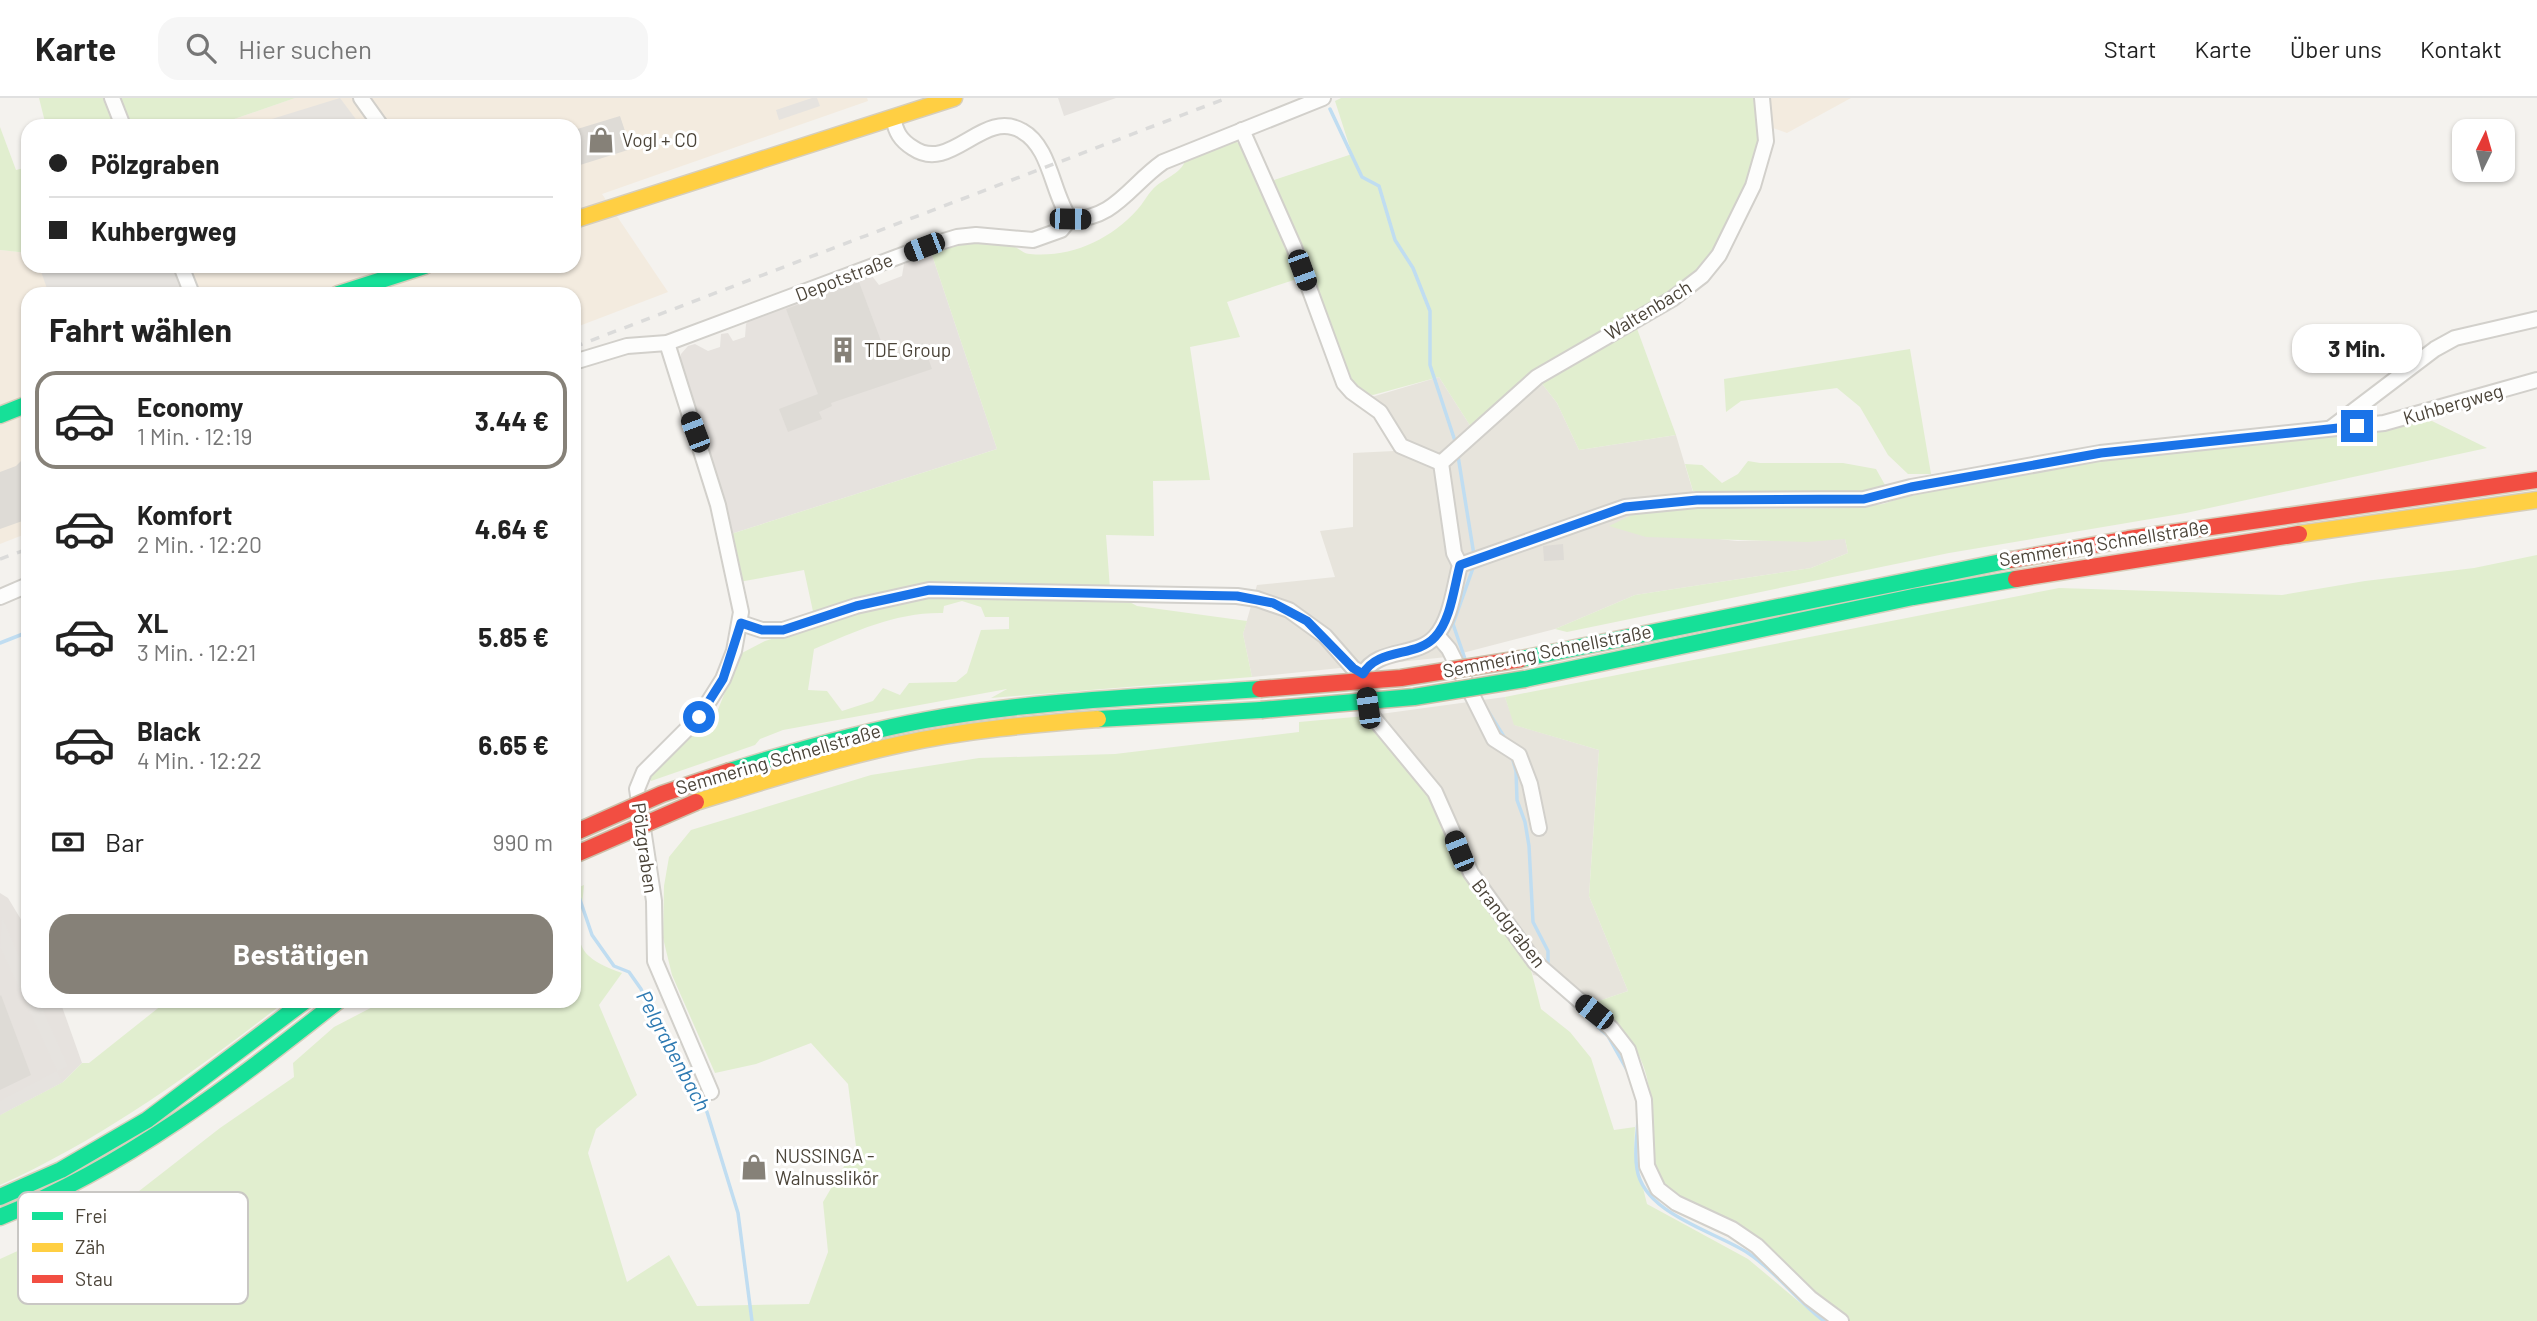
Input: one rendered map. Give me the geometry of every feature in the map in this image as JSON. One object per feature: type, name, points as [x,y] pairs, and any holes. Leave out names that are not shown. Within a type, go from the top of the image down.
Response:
[{"type":"main road","points":[[581,218],[954,98]]},
{"type":"main road","points":[[360,287],[403,273]]},
{"type":"main road","points":[[0,415],[21,407]]},
{"type":"main road","name":"Semmering Schnellstraße","points":[[581,830],[662,794],[730,771],[826,742],[927,720],[1041,704],[1401,677],[1521,659],[1911,578],[2128,539],[2537,480]]},
{"type":"main road","name":"Semmering Schnellstraße","points":[[581,852],[696,802],[831,761],[932,738],[1042,723],[1261,710],[1414,697],[1525,679],[1913,597],[2132,558],[2537,500]]},
{"type":"main road","points":[[0,1197],[61,1170],[147,1120],[296,1008]]},
{"type":"main road","points":[[58,1192],[159,1136],[329,1008]]},
{"type":"main road","points":[[0,1217],[18,1209]]},
{"type":"street","points":[[112,98],[120,119]]},
{"type":"street","points":[[361,98],[376,119]]},
{"type":"street","name":"Depotstraße","points":[[581,360],[627,346],[667,343],[957,237],[976,235],[1033,240],[1061,230],[1070,219],[1087,220],[1110,211],[1145,175],[1163,162],[1323,98]]},
{"type":"street","name":"Waltenbach","points":[[1441,463],[1537,377],[1672,299],[1703,276],[1719,255],[1752,186],[1766,141],[1762,98]]},
{"type":"street","points":[[892,118],[897,134],[923,155],[937,155],[993,128],[1011,126],[1023,131],[1034,140],[1061,207],[1070,219]]},
{"type":"street","points":[[741,623],[762,630],[783,630],[856,606],[929,590],[1237,596],[1273,603],[1298,616],[1325,636],[1353,668],[1363,674],[1374,661],[1419,647],[1437,635],[1448,610],[1460,565],[1454,553],[1441,463],[1401,446],[1380,412],[1344,383],[1294,247],[1242,130]]},
{"type":"street","points":[[2330,429],[2435,349],[2455,338],[2537,319]]},
{"type":"street","name":"Pölzgraben","points":[[667,343],[718,505],[741,623],[734,651],[708,704],[656,757],[644,772],[637,789],[653,901],[655,961],[711,1092]]},
{"type":"street","name":"Kuhbergweg","points":[[1460,565],[1625,507],[1697,500],[1864,499],[1911,487],[2101,453],[2384,423],[2537,380]]},
{"type":"street","points":[[0,597],[21,588]]},
{"type":"street","points":[[1437,635],[1449,649],[1494,739],[1518,755],[1530,784],[1539,828]]},
{"type":"street","name":"Brandgraben","points":[[1363,674],[1368,708],[1373,717],[1435,792],[1459,851],[1490,901],[1535,962],[1611,1028],[1628,1050],[1644,1100],[1647,1166],[1658,1189],[1676,1203],[1732,1229],[1757,1246],[1810,1298],[1841,1321]]},
{"type":"shaded area","points":[[295,98],[867,98],[868,101],[602,194],[668,292],[581,325],[581,287],[21,287],[21,536],[0,544],[0,250],[21,252],[21,273],[581,273],[581,119],[234,119]]},
{"type":"shaded area","points":[[340,98],[356,119],[272,119]]},
{"type":"shaded area","points":[[817,98],[820,106],[779,120],[776,110]]},
{"type":"shaded area","points":[[1058,98],[1116,98],[1064,116]]},
{"type":"shaded area","points":[[1767,98],[1851,98],[1787,133],[1773,128]]},
{"type":"shaded area","points":[[931,252],[997,449],[731,534],[679,371],[681,354],[688,346],[695,344],[708,351],[720,347],[721,334],[728,333],[733,341],[745,337],[746,324],[750,318],[861,275],[872,276],[879,285],[902,276],[904,264]]},
{"type":"shaded area","points":[[42,273],[178,273],[184,287],[46,287]]},
{"type":"shaded area","points":[[1439,377],[1471,427],[1540,381],[1557,403],[1579,450],[1676,435],[1697,505],[1691,536],[1737,541],[1845,539],[1848,553],[1811,568],[1635,595],[1555,629],[1447,657],[1252,677],[1243,634],[1257,585],[1335,577],[1320,531],[1353,527],[1353,453],[1394,451],[1377,419],[1355,402]]},
{"type":"shaded area","points":[[1505,697],[1515,725],[1599,750],[1589,896],[1628,991],[1590,1004],[1550,978],[1533,975],[1529,962],[1366,716]]},
{"type":"shaded area","points":[[0,893],[8,898],[21,919],[21,1008],[62,1008],[82,1063],[63,1082],[0,1115]]},
{"type":"shaded area","points":[[2,917],[21,960],[21,993],[0,947]]},
{"type":"shaded area","points":[[28,1008],[42,1008],[68,1066],[57,1071]]},
{"type":"shaded area","points":[[57,1071],[63,1082],[0,1115],[0,1101]]},
{"type":"green space","points":[[39,98],[295,98],[234,119],[44,119]]},
{"type":"green space","points":[[1341,98],[1757,98],[1760,138],[1741,202],[1715,251],[1686,283],[1471,427],[1439,377],[1373,395],[1365,394],[1348,382],[1271,181],[1352,154],[1335,101]]},
{"type":"green space","points":[[0,127],[16,170],[21,169],[21,252],[0,250]]},
{"type":"green space","points":[[1234,140],[1242,146],[1286,239],[1338,379],[1336,382],[1297,279],[1227,302],[1240,337],[1190,347],[1210,480],[1153,481],[1154,536],[1106,535],[1110,589],[978,585],[814,616],[804,570],[739,582],[731,534],[997,449],[931,252],[951,246],[981,243],[1014,247],[1027,254],[1045,254],[1088,245],[1126,221],[1153,189],[1180,169],[1185,161]]},
{"type":"green space","points":[[1636,326],[1676,435],[1579,450],[1557,403],[1540,381]]},
{"type":"green space","points":[[1910,349],[1931,474],[1908,474],[1888,455],[1860,407],[1837,388],[1741,401],[1726,412],[1724,379]]},
{"type":"green space","points":[[2432,421],[2487,448],[2186,513],[1949,553],[1567,632],[1555,629],[1635,595],[1811,568],[1848,553],[1845,539],[1807,542],[1646,537],[1609,526],[1638,512],[1697,505],[1747,509],[1850,508],[1883,504],[1931,488],[2100,458]]},
{"type":"green space","points":[[1748,461],[1843,463],[1876,469],[1885,485],[1856,494],[1693,491],[1685,464],[1702,465],[1722,483],[1738,474]]},
{"type":"green space","points":[[2537,555],[2537,1321],[1849,1321],[1791,1273],[1677,1197],[1662,1179],[1650,1148],[1650,1102],[1643,1065],[1628,1039],[1590,1004],[1628,991],[1589,896],[1599,750],[1514,725],[1505,697],[2059,588],[2282,595],[2365,581],[2474,568]]},
{"type":"green space","points":[[975,592],[1115,594],[1137,606],[1247,621],[1243,634],[1252,677],[991,698],[1007,689],[783,730],[760,739],[755,745],[651,781],[647,775],[692,732],[708,735],[740,654],[765,641],[904,598]],"holes":[[[962,601],[981,607],[985,617],[1009,617],[1009,629],[981,630],[967,673],[956,682],[909,683],[900,695],[883,688],[873,701],[842,711],[827,691],[808,690],[814,649],[893,619],[943,613],[944,606]]]},
{"type":"green space","points":[[1366,716],[1419,776],[1529,962],[1541,1009],[1570,1032],[1591,1058],[1614,1130],[1635,1127],[1634,1152],[1647,1204],[1748,1259],[1822,1321],[0,1321],[0,1259],[18,1251],[18,1304],[248,1304],[248,1192],[138,1192],[220,1128],[294,1077],[293,1063],[334,1027],[371,1008],[581,1008],[581,943],[591,958],[622,973],[599,1005],[637,1095],[596,1129],[588,1153],[627,1282],[669,1255],[697,1306],[809,1304],[828,1252],[823,1202],[856,1146],[848,1084],[811,1043],[756,1064],[715,1073],[672,975],[663,938],[664,886],[669,857],[691,830],[871,775],[979,758],[1115,754],[1299,732],[1299,722]]},
{"type":"green space","points":[[584,885],[581,912],[581,886]]},
{"type":"green space","points":[[158,1008],[277,1008],[149,1101],[77,1146],[0,1185],[0,1115],[63,1082],[82,1063],[89,1063]]},
{"type":"building","name":"Vogl + CO","points":[[620,116],[631,149],[581,165],[581,128]]},
{"type":"building","name":"TDE Group","points":[[859,282],[887,357],[923,343],[932,369],[831,403],[832,406],[819,412],[822,419],[788,432],[779,409],[818,394],[786,309]]},
{"type":"building","points":[[21,461],[21,522],[0,529],[0,472],[16,466]]},
{"type":"building","points":[[1563,544],[1564,560],[1544,561],[1543,546]]},
{"type":"building","points":[[0,996],[31,1075],[0,1090]]},
{"type":"waterway","points":[[1330,109],[1362,177],[1379,186],[1395,240],[1413,268],[1430,311],[1430,365],[1455,441]]},
{"type":"waterway","points":[[1458,456],[1474,555]]},
{"type":"waterway","points":[[1465,659],[1453,624],[1473,568]]},
{"type":"waterway","name":"Pelgrabenbach","points":[[0,643],[21,635]]},
{"type":"waterway","points":[[1486,708],[1506,740]]},
{"type":"waterway","points":[[1512,757],[1516,771],[1517,800],[1525,822],[1529,846],[1533,922],[1548,951],[1548,967]]},
{"type":"waterway","name":"Pelgrabenbach","points":[[581,903],[592,935],[614,966],[629,972],[641,989],[668,1050],[707,1112],[738,1213],[752,1321]]},
{"type":"waterway","points":[[1557,990],[1608,1036],[1627,1070]]},
{"type":"waterway","points":[[1638,1121],[1637,1169],[1642,1185],[1653,1198],[1682,1220],[1748,1253],[1824,1321]]},
{"type":"railway","points":[[581,344],[1227,98]]},
{"type":"railway","points":[[0,559],[21,552]]},
{"type":"traffic: fast","points":[[360,287],[403,273]]},
{"type":"traffic: fast","points":[[0,415],[21,407]]},
{"type":"traffic: fast","points":[[1521,659],[2011,560]]},
{"type":"traffic: fast","points":[[1525,679],[1913,597],[2016,579]]},
{"type":"traffic: fast","points":[[1261,710],[1414,697],[1525,679]]},
{"type":"traffic: fast","points":[[730,771],[852,736],[967,713],[1093,700],[1260,689]]},
{"type":"traffic: fast","points":[[1098,719],[1261,710]]},
{"type":"traffic: fast","points":[[0,1197],[61,1170],[147,1120],[296,1008]]},
{"type":"traffic: fast","points":[[57,1192],[135,1148],[218,1093],[329,1008]]},
{"type":"traffic: fast","points":[[0,1217],[18,1209]]},
{"type":"traffic: slow","points":[[581,218],[954,98]]},
{"type":"traffic: slow","points":[[2299,534],[2537,500]]},
{"type":"traffic: slow","points":[[696,802],[824,763],[926,739],[1024,725],[1098,719]]},
{"type":"traffic: jam","points":[[2011,560],[2128,539],[2537,480]]},
{"type":"traffic: jam","points":[[2016,579],[2299,534]]},
{"type":"traffic: jam","points":[[1260,689],[1401,678],[1521,659]]},
{"type":"traffic: jam","points":[[581,830],[662,794],[730,771]]},
{"type":"traffic: jam","points":[[581,852],[696,802]]},
{"type":"place","name":"Vogl + CO","points":[[601,140]]},
{"type":"place","name":"TDE Group","points":[[843,350]]},
{"type":"place","name":"NUSSINGA - Walnusslikör","points":[[754,1167]]},
{"type":"route","points":[[699,717],[723,679],[741,623],[762,630],[783,630],[895,595],[963,589],[1182,594],[1257,599],[1289,610],[1307,621],[1325,636],[1353,668],[1363,674],[1367,666],[1374,661],[1429,643],[1437,635],[1448,610],[1460,565],[1625,507],[1697,500],[1864,499],[1911,487],[2101,453],[2166,444],[2357,426]]}]
